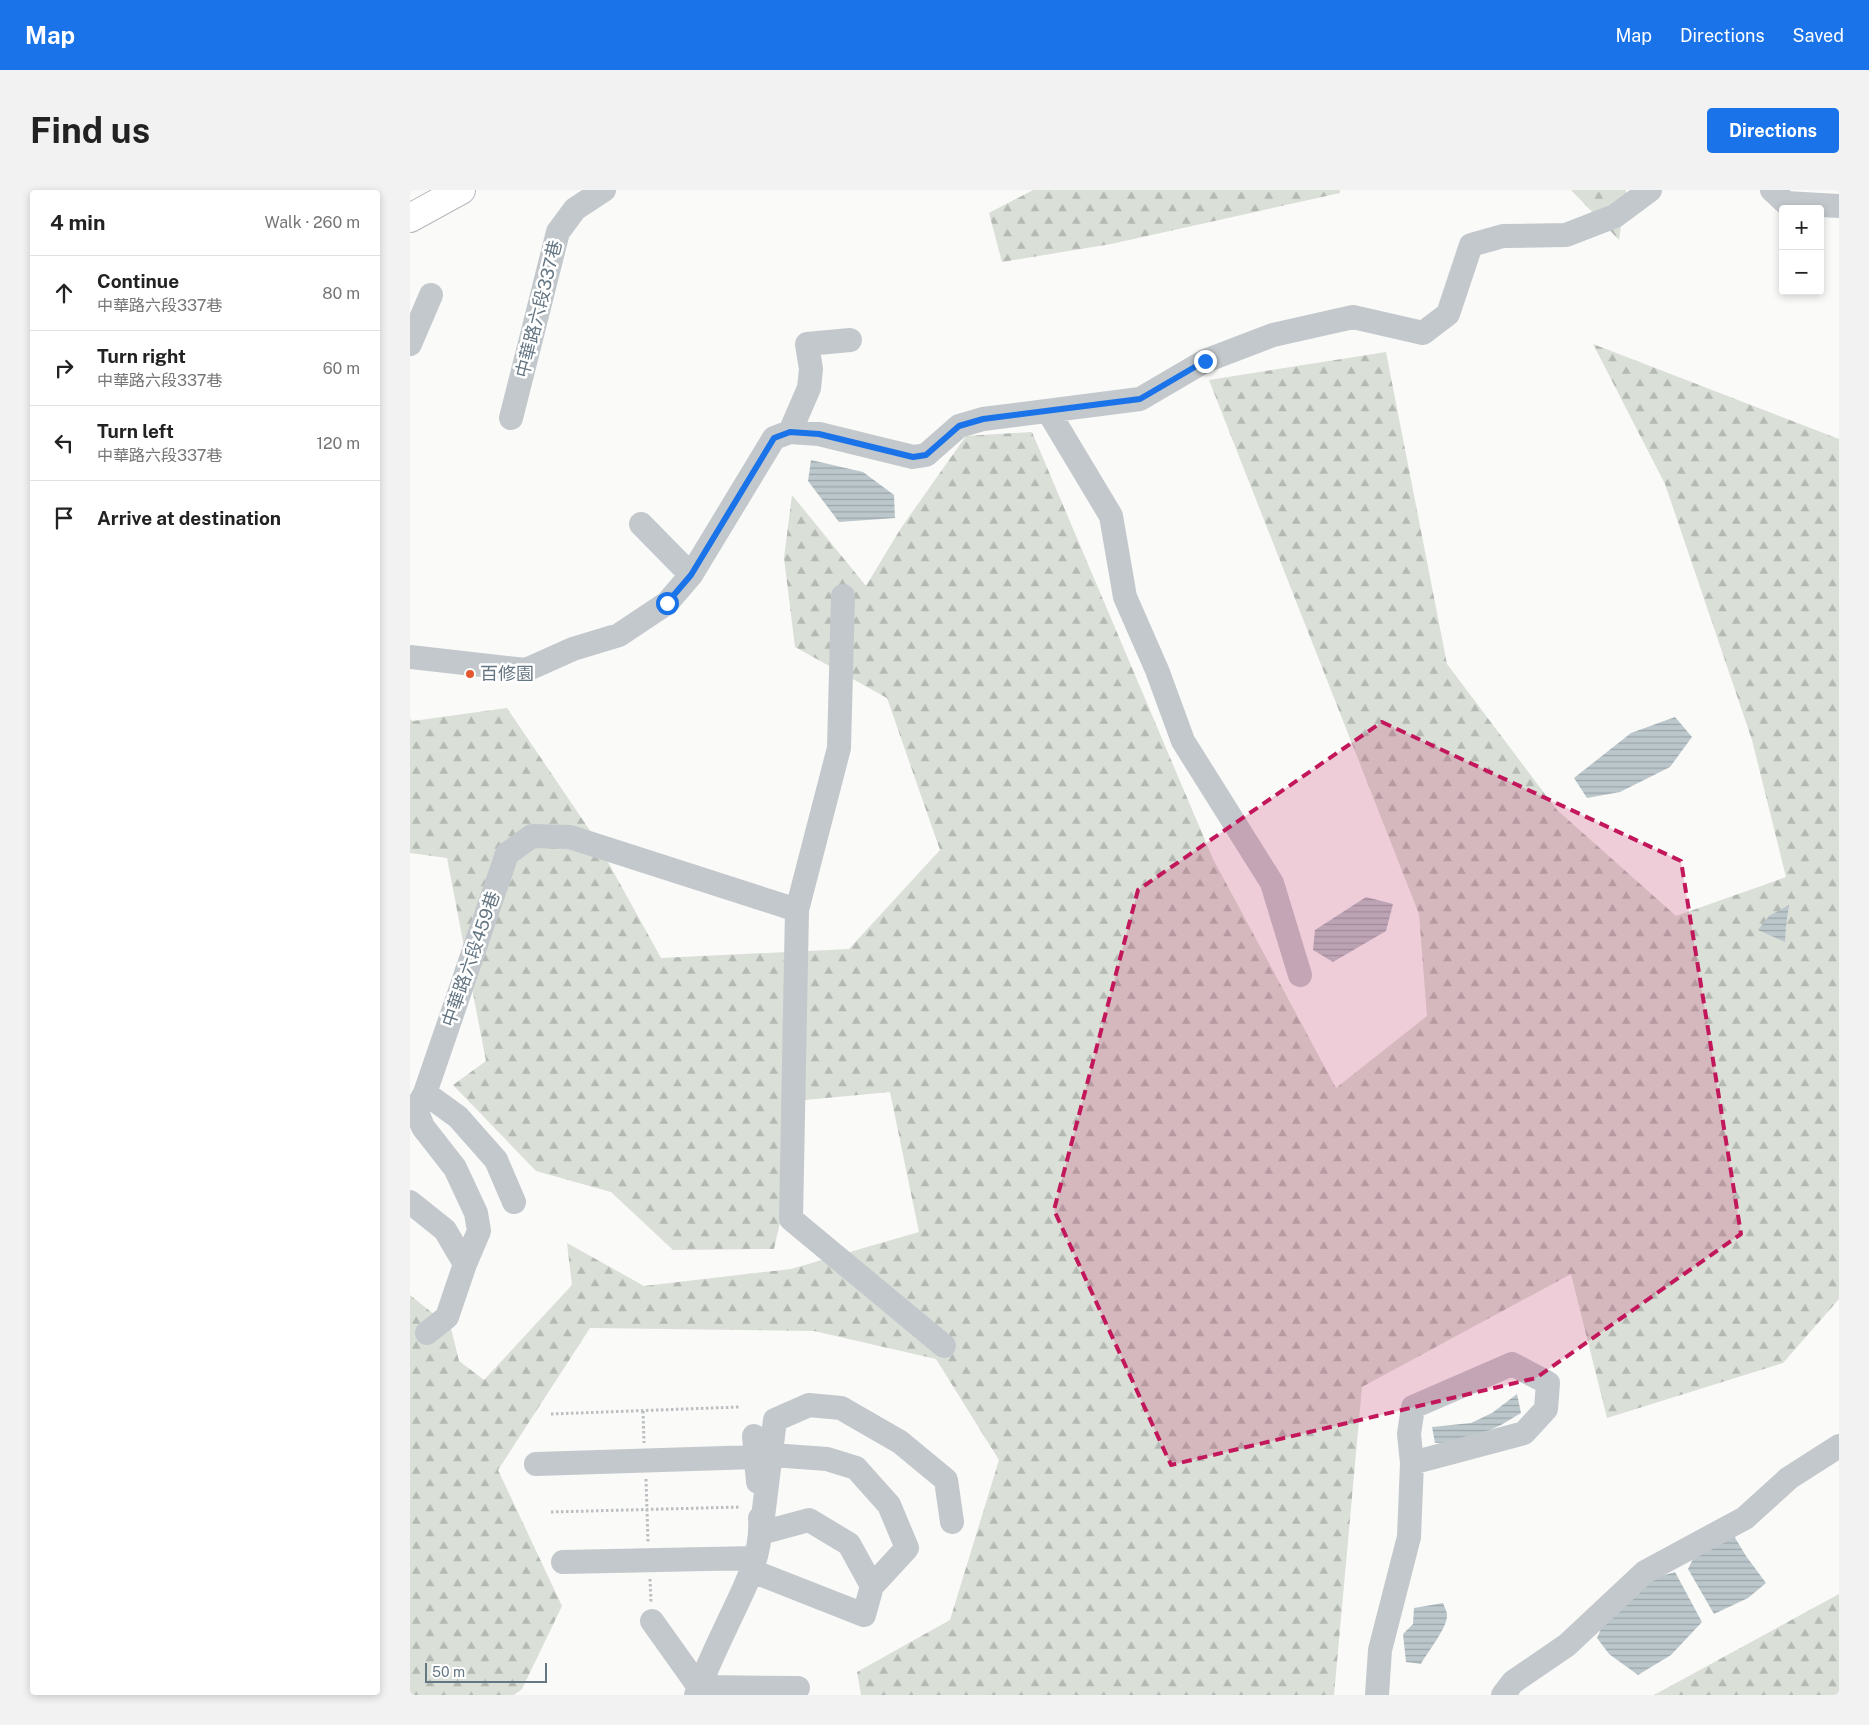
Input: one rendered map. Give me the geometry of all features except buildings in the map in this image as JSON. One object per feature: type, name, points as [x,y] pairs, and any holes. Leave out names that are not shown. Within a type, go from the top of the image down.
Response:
[{"type":"highway","points":[[410,218],[461,190]]},
{"type":"lane","name":"中華路六段337巷","points":[[511,418],[558,232],[574,209],[604,190]]},
{"type":"lane","points":[[410,657],[526,670],[572,649],[619,635],[667,603],[691,575],[774,438],[790,432],[819,434],[913,457],[926,455],[959,426],[983,419],[1140,399],[1205,361],[1273,335],[1353,317],[1423,333],[1448,314],[1471,245],[1503,236],[1566,235],[1615,216],[1650,190]]},
{"type":"lane","points":[[1772,190],[1786,203],[1839,206]]},
{"type":"lane","points":[[410,344],[431,295]]},
{"type":"lane","points":[[790,432],[809,388],[811,369],[807,344],[850,340]]},
{"type":"lane","points":[[1048,411],[1111,516],[1125,597],[1157,670],[1183,741],[1272,883],[1300,975]]},
{"type":"lane","points":[[641,524],[691,575]]},
{"type":"lane","points":[[843,596],[839,748],[797,910],[791,1219],[944,1346]]},
{"type":"lane","name":"中華路六段459巷","points":[[465,1264],[478,1231],[476,1213],[455,1168],[423,1127],[416,1109],[425,1093],[507,854],[532,836],[570,838],[797,910]]},
{"type":"lane","points":[[425,1093],[458,1117],[496,1160],[514,1202]]},
{"type":"lane","points":[[410,1202],[445,1230],[465,1264],[447,1317],[427,1333]]},
{"type":"lane","points":[[1377,1695],[1380,1650],[1409,1537],[1412,1463],[1409,1434],[1413,1408],[1512,1364],[1548,1383],[1546,1409],[1524,1433],[1412,1463]]},
{"type":"lane","points":[[698,1691],[754,1564],[761,1533],[761,1449],[775,1420],[809,1405],[841,1408],[900,1442],[946,1480],[952,1522]]},
{"type":"lane","points":[[1502,1695],[1513,1682],[1567,1645],[1644,1572],[1744,1518],[1789,1478],[1839,1446]]},
{"type":"lane","points":[[536,1464],[645,1460],[761,1449],[827,1459],[856,1468],[889,1505],[906,1548],[872,1586],[864,1615],[754,1564],[649,1560],[563,1562]]},
{"type":"lane","points":[[761,1533],[809,1520],[849,1544],[872,1586]]},
{"type":"lane","points":[[652,1620],[698,1691]]},
{"type":"lane","points":[[698,1691],[798,1688]]},
{"type":"path","points":[[551,1414],[739,1408]]},
{"type":"path","points":[[643,1411],[652,1620]]},
{"type":"path","points":[[551,1512],[740,1507]]},
{"type":"highlighted area","points":[[1382,722],[1681,861],[1741,1234],[1536,1378],[1171,1465],[1054,1210],[1138,890]]},
{"type":"green space","points":[[1033,190],[1340,190],[1340,193],[1111,244],[1002,262],[989,213]]},
{"type":"green space","points":[[1571,190],[1626,190],[1619,240]]},
{"type":"green space","points":[[1593,344],[1839,439],[1839,1299],[1783,1363],[1607,1418],[1571,1274],[1362,1387],[1334,1695],[861,1695],[857,1672],[950,1620],[999,1460],[936,1359],[814,1331],[590,1328],[498,1470],[562,1606],[522,1689],[514,1695],[410,1695],[410,1295],[451,1328],[459,1361],[484,1380],[572,1285],[567,1243],[644,1286],[791,1269],[919,1232],[890,1092],[794,1101],[793,1165],[774,1249],[673,1250],[611,1192],[536,1171],[453,1085],[486,1061],[447,858],[410,853],[410,719],[413,721],[507,708],[593,835],[661,958],[849,949],[940,850],[887,698],[795,647],[784,558],[792,495],[866,586],[901,528],[966,436],[1032,432],[1213,859],[1336,1088],[1427,1016],[1419,914],[1209,380],[1386,352],[1447,664],[1557,810],[1676,916],[1786,877],[1752,740],[1665,484]]},
{"type":"green space","points":[[1839,1594],[1839,1695],[1654,1695]]},
{"type":"shaded area","points":[[811,460],[863,472],[894,495],[895,518],[839,522],[808,481]]},
{"type":"shaded area","points":[[1675,717],[1692,737],[1670,767],[1620,792],[1587,798],[1574,778],[1631,733]]},
{"type":"shaded area","points":[[1366,897],[1393,904],[1386,931],[1333,962],[1313,950],[1315,930]]},
{"type":"shaded area","points":[[1789,905],[1785,942],[1758,930],[1769,916]]},
{"type":"shaded area","points":[[1517,1394],[1521,1413],[1501,1425],[1461,1443],[1435,1443],[1432,1427],[1471,1423],[1492,1413]]},
{"type":"shaded area","points":[[1734,1536],[1766,1583],[1748,1598],[1714,1614],[1688,1569],[1695,1555]]},
{"type":"shaded area","points":[[1675,1572],[1702,1622],[1671,1655],[1638,1675],[1609,1654],[1597,1638],[1604,1622],[1655,1578]]},
{"type":"shaded area","points":[[1443,1603],[1447,1613],[1446,1620],[1437,1640],[1421,1664],[1406,1662],[1403,1634],[1413,1624],[1414,1608]]},
{"type":"place","name":"百修園","points":[[470,674]]},
{"type":"route","points":[[667,603],[691,575],[774,438],[790,432],[819,434],[913,457],[926,455],[959,426],[983,419],[1140,399],[1205,361]]}]
